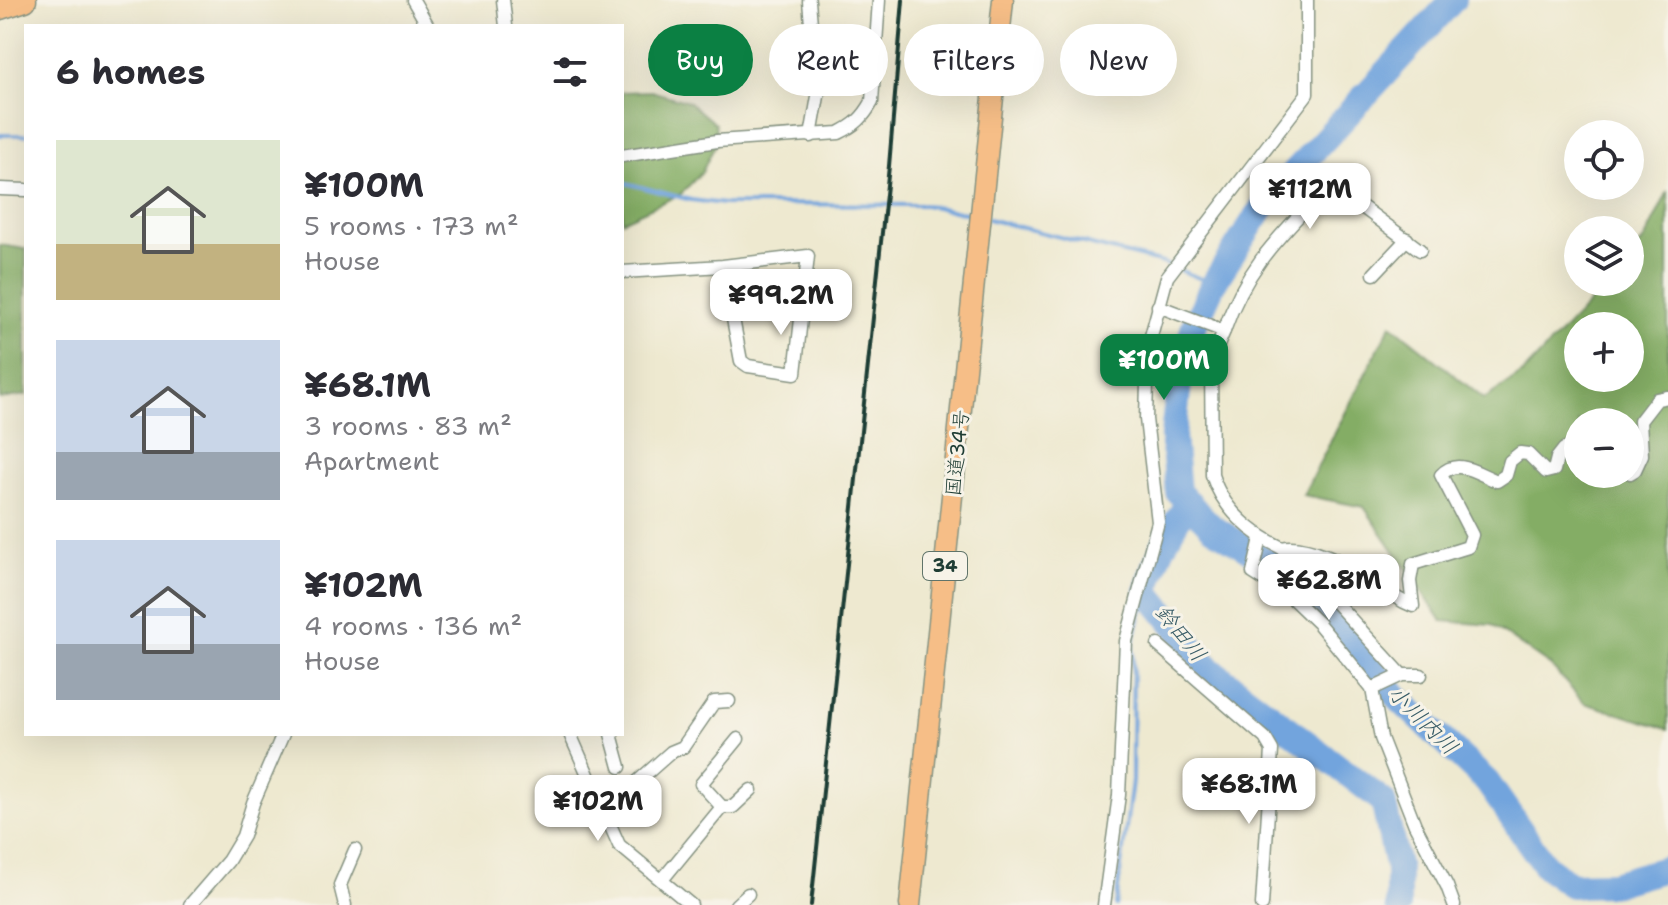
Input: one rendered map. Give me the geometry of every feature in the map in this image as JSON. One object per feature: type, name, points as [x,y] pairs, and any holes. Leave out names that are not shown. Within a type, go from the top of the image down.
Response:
[{"type":"highway","points":[[0,8],[25,0]]},
{"type":"highway","name":"国道34号","points":[[910,905],[1003,0]]},
{"type":"street","points":[[413,0],[427,24]]},
{"type":"street","points":[[503,0],[506,24]]},
{"type":"street","points":[[809,0],[812,35],[818,39],[820,85],[811,136]]},
{"type":"street","points":[[624,156],[717,141],[839,133],[856,124],[872,102],[879,0]]},
{"type":"street","points":[[1104,905],[1119,795],[1126,641],[1158,522],[1146,419],[1148,347],[1162,307],[1168,276],[1307,94],[1307,0]]},
{"type":"street","points":[[1402,675],[1305,569],[1282,548],[1261,539],[1244,524],[1218,492],[1212,475],[1211,362],[1221,330],[1259,260],[1330,183],[1420,250]]},
{"type":"street","points":[[0,189],[24,190]]},
{"type":"street","points":[[1374,274],[1407,239]]},
{"type":"street","points":[[624,272],[723,266],[808,256],[795,373],[748,366],[741,361],[723,266]]},
{"type":"street","points":[[1162,307],[1221,330]]},
{"type":"street","points":[[1644,416],[1657,399],[1668,397]]},
{"type":"street","points":[[1282,548],[1293,545],[1341,562],[1370,578],[1393,598],[1413,606],[1410,581],[1413,564],[1468,547],[1472,535],[1441,475],[1447,468],[1458,465],[1497,481],[1506,475],[1510,461],[1520,453],[1528,454],[1546,472],[1554,470],[1557,458],[1564,449]]},
{"type":"street","points":[[1261,539],[1253,573],[1292,598],[1374,688],[1381,738],[1415,825],[1454,905]]},
{"type":"street","points":[[1158,645],[1265,738],[1272,750],[1262,905]]},
{"type":"street","points":[[1374,688],[1402,675],[1421,675]]},
{"type":"street","points":[[606,815],[628,790],[671,752],[683,747],[714,702],[729,701]]},
{"type":"street","points":[[190,905],[228,861],[243,836],[253,803],[282,736]]},
{"type":"street","points":[[571,736],[619,845],[691,905]]},
{"type":"street","points":[[612,736],[620,767]]},
{"type":"street","points":[[738,739],[701,784],[722,807],[733,807],[751,790]]},
{"type":"street","points":[[662,880],[722,807]]},
{"type":"street","points":[[345,905],[340,885],[355,850]]},
{"type":"street","points":[[736,905],[748,894]]},
{"type":"green space","points":[[648,91],[648,96],[668,96],[689,102],[715,124],[717,141],[702,172],[681,194],[624,220],[624,92]]},
{"type":"green space","points":[[1668,191],[1668,729],[1584,703],[1551,666],[1492,625],[1442,621],[1364,507],[1303,495],[1391,324],[1484,399],[1523,373],[1564,330],[1564,392],[1644,392],[1644,312],[1581,312],[1596,296],[1644,296],[1644,240]]},
{"type":"green space","points":[[0,245],[24,249],[24,395],[0,399]]},
{"type":"waterway","name":"小川内川","points":[[1453,0],[1264,205],[1213,284],[1194,326],[1180,374],[1173,436],[1178,492],[1212,527],[1284,571],[1306,592],[1400,700],[1487,782],[1546,867],[1571,885],[1613,884],[1668,868]]},
{"type":"waterway","points":[[0,135],[24,135]]},
{"type":"waterway","points":[[624,183],[691,200],[724,204],[925,205],[976,215]]},
{"type":"waterway","points":[[988,219],[1163,263],[1213,284]]},
{"type":"waterway","name":"鈴田川","points":[[1189,502],[1164,545],[1147,591],[1210,669],[1383,801],[1398,869],[1398,905]]},
{"type":"waterway","points":[[1116,905],[1132,781],[1133,643],[1147,591]]},
{"type":"railway","points":[[811,905],[889,166],[903,0]]}]
